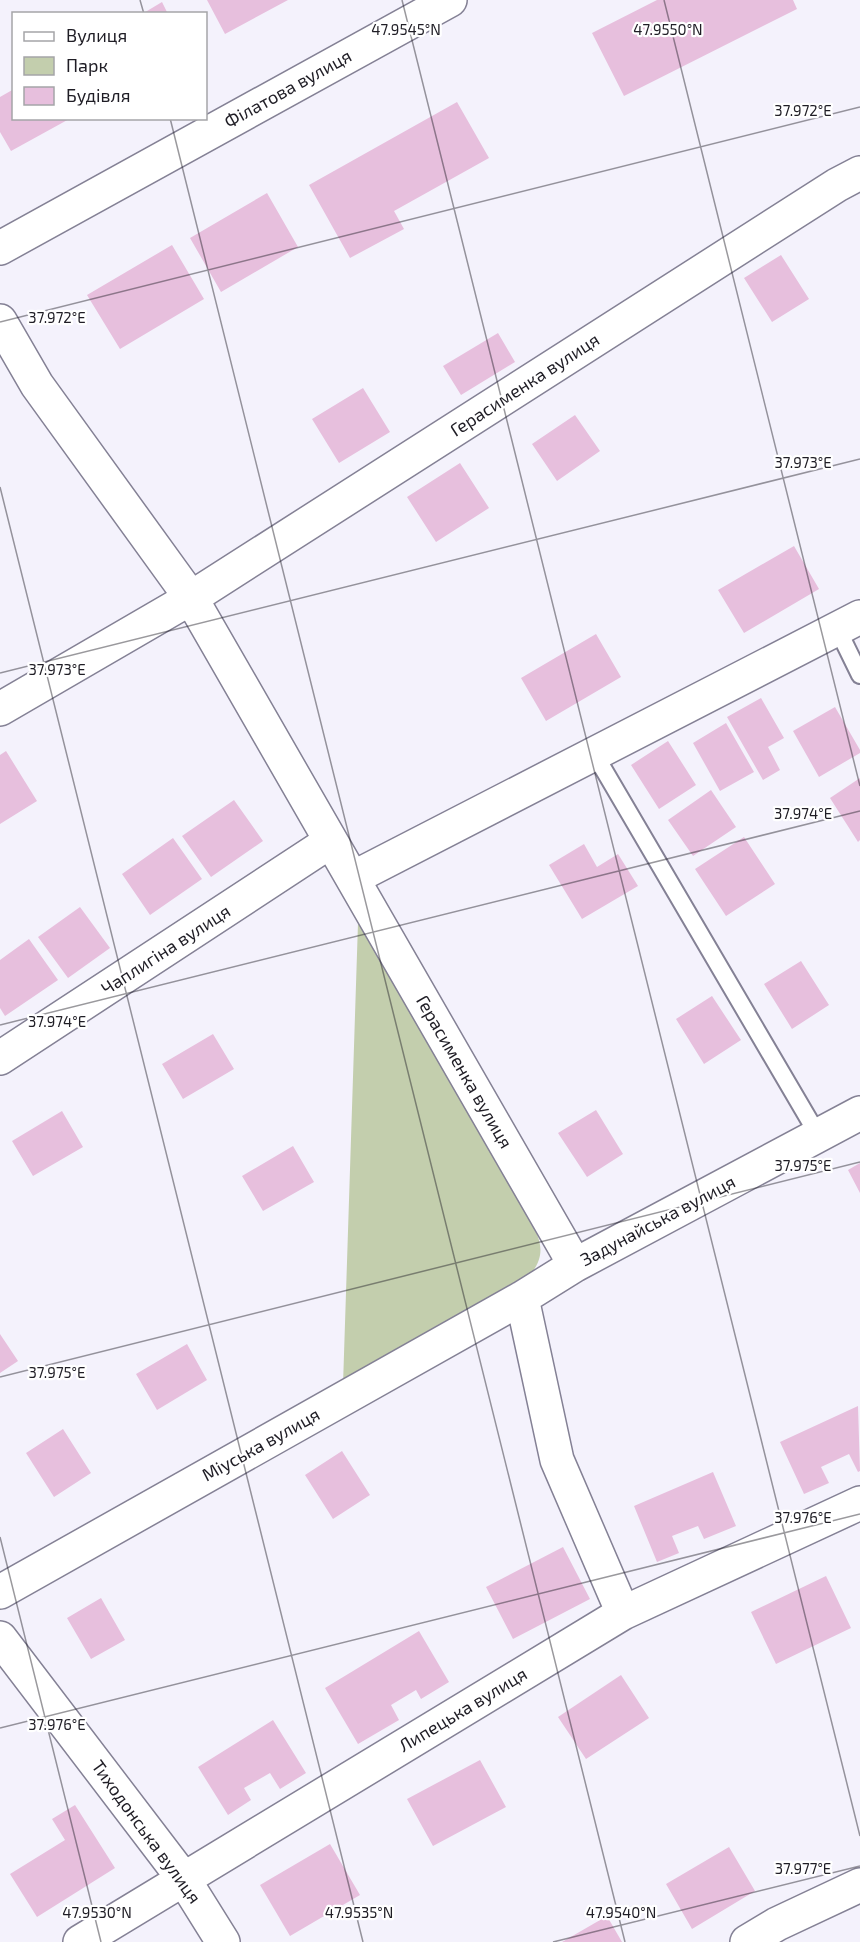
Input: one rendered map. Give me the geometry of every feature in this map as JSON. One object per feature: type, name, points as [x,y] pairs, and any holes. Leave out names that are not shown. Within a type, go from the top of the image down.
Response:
[{"type":"street","name":"Філатова вулиця","points":[[0,248],[450,0]]},
{"type":"street","name":"Герасименка вулиця","points":[[0,709],[191,598],[837,185],[860,173]]},
{"type":"street","name":"Герасименка вулиця","points":[[0,321],[38,385],[191,598],[575,1265]]},
{"type":"street","points":[[353,878],[849,624]]},
{"type":"street","name":"Чаплигіна вулиця","points":[[0,1058],[331,841]]},
{"type":"street","name":"Задунайська вулиця","points":[[522,1298],[575,1265],[860,1113]]},
{"type":"street","points":[[522,1298],[557,1460],[623,1613]]},
{"type":"street","name":"Міуська вулиця","points":[[0,1592],[522,1298]]},
{"type":"street","name":"Липецька вулиця","points":[[80,1942],[623,1613],[860,1503]]},
{"type":"street","name":"Тиходонська вулиця","points":[[0,1638],[183,1878],[223,1942]]},
{"type":"street","points":[[747,1942],[777,1924],[860,1885]]},
{"type":"lane","points":[[849,624],[860,675]]},
{"type":"lane","points":[[594,753],[818,1135]]},
{"type":"green space","points":[[358,923],[530,1218],[539,1241],[540,1255],[529,1277],[343,1385]]},
{"type":"building","points":[[207,0],[288,0],[225,34]]},
{"type":"building","points":[[657,0],[793,0],[797,9],[624,96],[592,33]]},
{"type":"building","points":[[162,2],[167,12],[145,12]]},
{"type":"building","points":[[12,90],[12,120],[67,120],[11,151],[0,132],[0,97]]},
{"type":"building","points":[[457,102],[489,158],[394,211],[404,229],[350,258],[309,185]]},
{"type":"building","points":[[267,193],[298,247],[221,292],[190,238]]},
{"type":"building","points":[[172,245],[204,299],[120,349],[87,295]]},
{"type":"building","points":[[781,255],[809,299],[772,322],[744,278]]},
{"type":"building","points":[[498,333],[515,362],[461,395],[443,366]]},
{"type":"building","points":[[363,388],[390,432],[339,463],[312,419]]},
{"type":"building","points":[[575,415],[600,451],[557,481],[532,444]]},
{"type":"building","points":[[460,463],[489,508],[436,542],[407,497]]},
{"type":"building","points":[[794,546],[819,589],[744,633],[718,590]]},
{"type":"building","points":[[596,634],[621,677],[546,721],[521,678]]},
{"type":"building","points":[[761,698],[784,738],[768,747],[780,770],[763,780],[727,717]]},
{"type":"building","points":[[835,707],[860,753],[819,777],[793,731]]},
{"type":"building","points":[[726,723],[754,772],[720,791],[693,743]]},
{"type":"building","points":[[668,741],[696,785],[659,809],[631,765]]},
{"type":"building","points":[[6,751],[37,801],[0,824],[0,755]]},
{"type":"building","points":[[860,778],[860,840],[858,842],[830,798]]},
{"type":"building","points":[[711,790],[736,827],[693,856],[668,820]]},
{"type":"building","points":[[234,800],[263,841],[211,877],[182,836]]},
{"type":"building","points":[[744,837],[775,884],[726,916],[695,869]]},
{"type":"building","points":[[173,838],[202,879],[150,915],[122,874]]},
{"type":"building","points":[[584,844],[597,867],[618,854],[638,886],[582,919],[549,865]]},
{"type":"building","points":[[80,907],[110,948],[68,978],[38,937]]},
{"type":"building","points":[[29,939],[58,980],[5,1016],[0,1008],[0,960]]},
{"type":"building","points":[[801,961],[829,1005],[792,1029],[764,984]]},
{"type":"building","points":[[712,996],[741,1040],[704,1064],[676,1019]]},
{"type":"building","points":[[213,1034],[234,1069],[183,1099],[162,1064]]},
{"type":"building","points":[[596,1110],[623,1154],[587,1177],[558,1133]]},
{"type":"building","points":[[62,1111],[83,1147],[33,1176],[12,1141]]},
{"type":"building","points":[[293,1146],[314,1182],[263,1211],[242,1176]]},
{"type":"building","points":[[860,1163],[860,1193],[848,1170]]},
{"type":"building","points":[[0,1334],[18,1361],[0,1373]]},
{"type":"building","points":[[187,1344],[207,1380],[157,1410],[136,1374]]},
{"type":"building","points":[[858,1406],[860,1471],[858,1472],[849,1454],[821,1467],[829,1483],[804,1494],[780,1442]]},
{"type":"building","points":[[63,1429],[91,1473],[54,1497],[26,1453]]},
{"type":"building","points":[[342,1451],[370,1495],[333,1519],[305,1475]]},
{"type":"building","points":[[713,1472],[736,1526],[704,1539],[698,1526],[672,1536],[679,1553],[657,1562],[634,1506]]},
{"type":"building","points":[[563,1547],[590,1599],[513,1639],[486,1587]]},
{"type":"building","points":[[826,1576],[851,1628],[776,1664],[751,1612]]},
{"type":"building","points":[[101,1598],[125,1640],[91,1659],[67,1618]]},
{"type":"building","points":[[419,1631],[449,1682],[421,1699],[416,1690],[391,1705],[399,1720],[358,1744],[325,1688]]},
{"type":"building","points":[[621,1675],[649,1718],[586,1759],[558,1717]]},
{"type":"building","points":[[273,1720],[306,1773],[280,1789],[270,1773],[244,1788],[251,1800],[228,1815],[198,1767]]},
{"type":"building","points":[[480,1760],[506,1807],[433,1846],[407,1799]]},
{"type":"building","points":[[75,1805],[115,1868],[37,1917],[10,1874],[65,1840],[52,1819]]},
{"type":"building","points":[[330,1844],[360,1895],[290,1936],[260,1885]]},
{"type":"building","points":[[729,1847],[755,1891],[692,1929],[666,1884]]},
{"type":"building","points":[[607,1916],[622,1942],[562,1942]]}]
